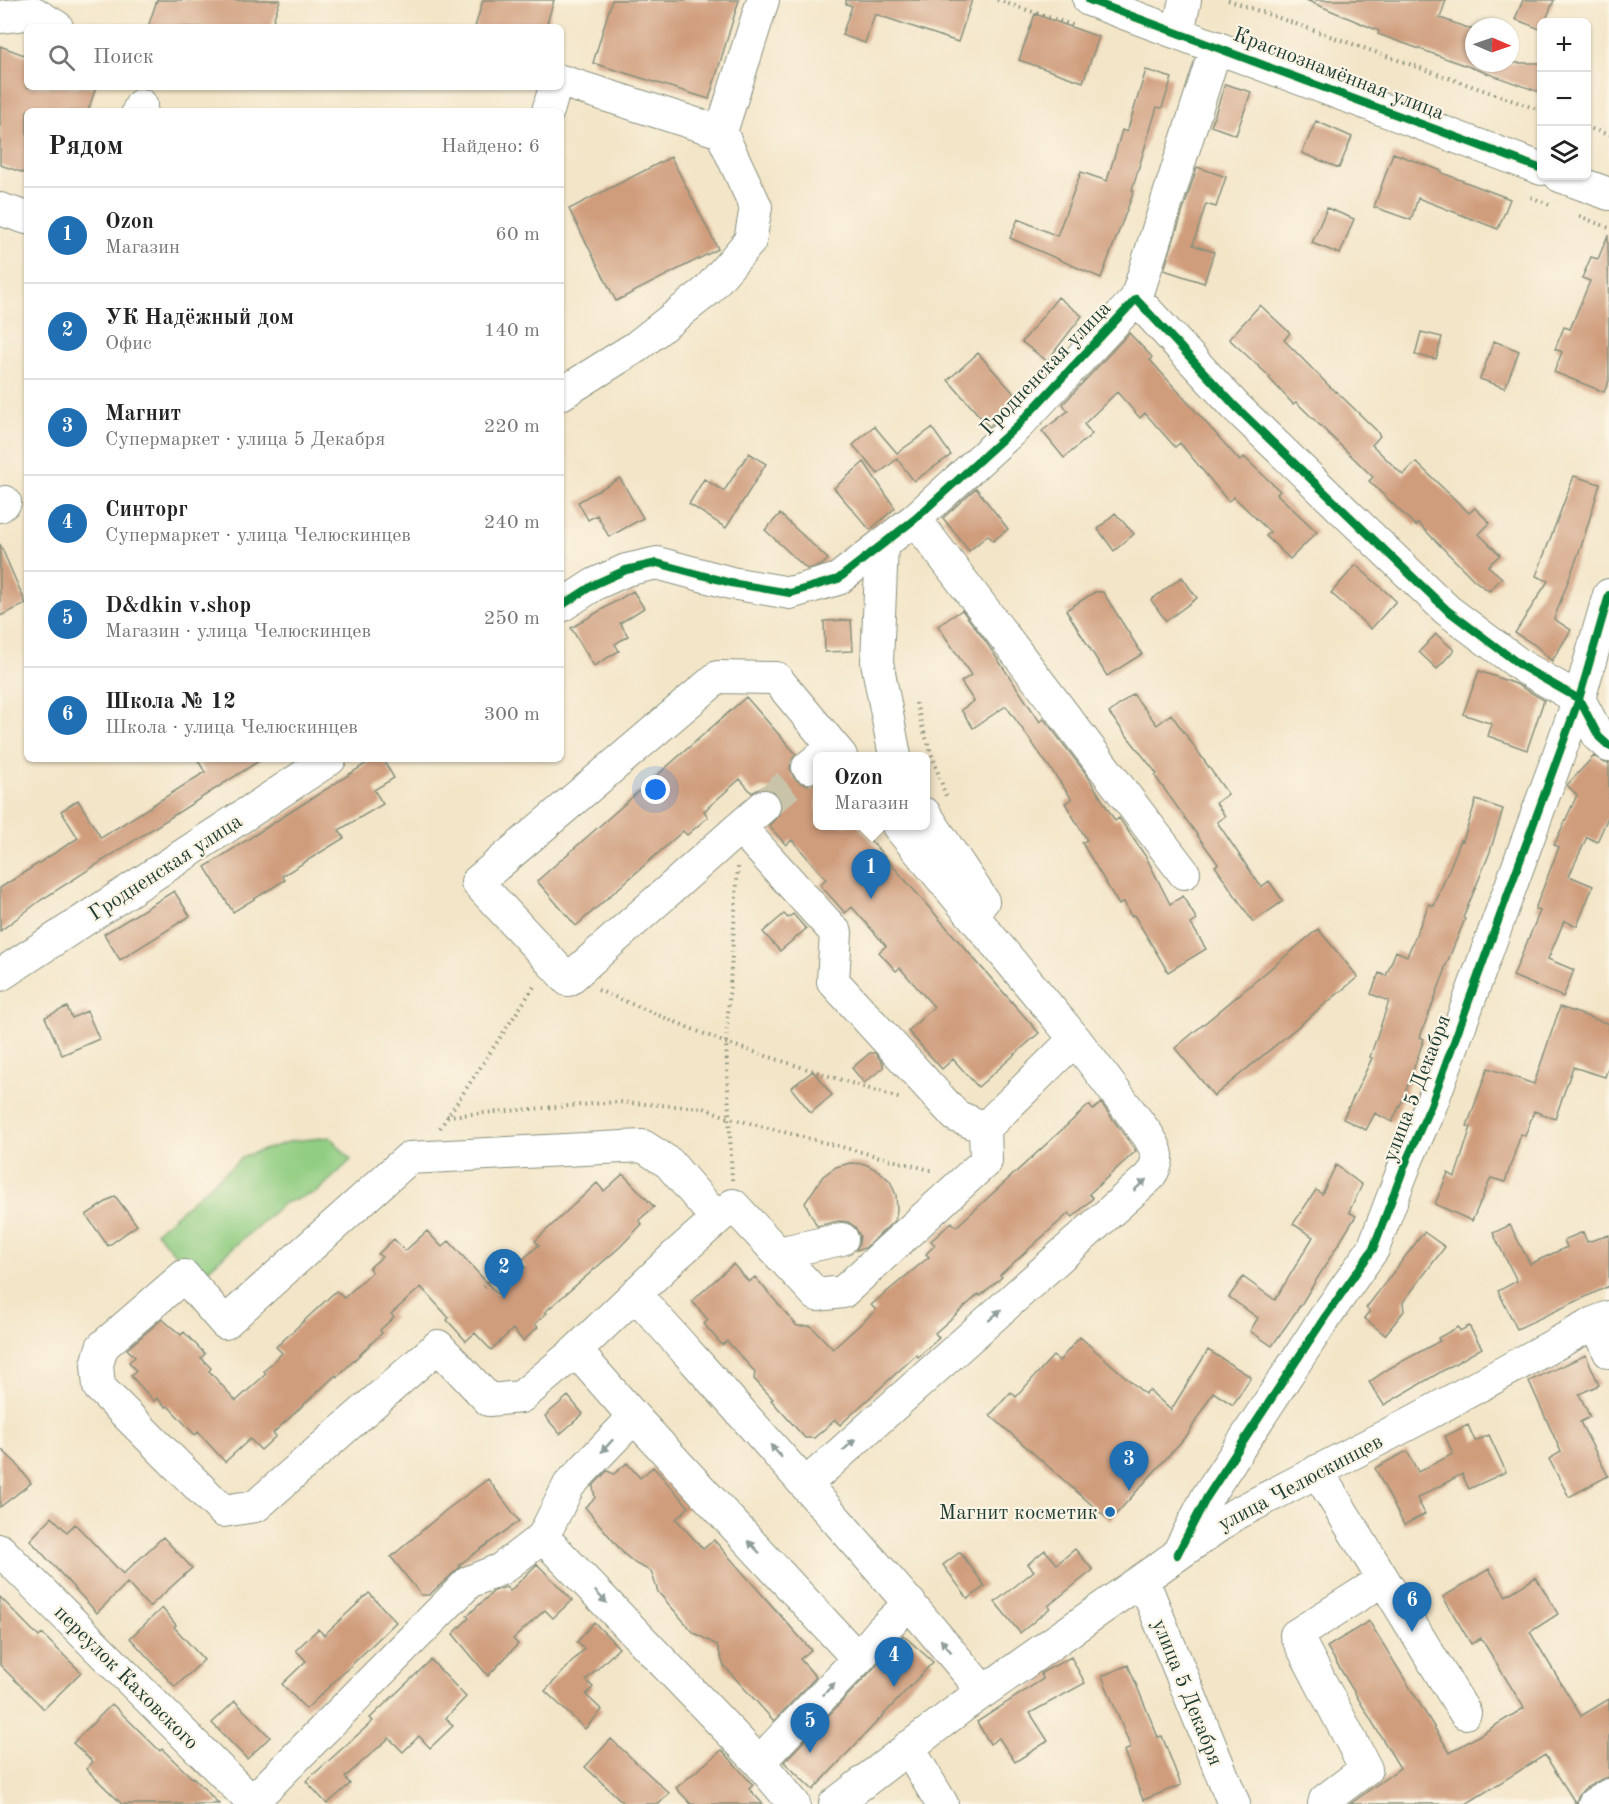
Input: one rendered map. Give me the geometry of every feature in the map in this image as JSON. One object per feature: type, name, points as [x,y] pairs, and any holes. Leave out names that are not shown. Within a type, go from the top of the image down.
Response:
[{"type":"street","points":[[564,392],[636,347],[707,291],[750,241],[756,207],[721,132],[763,0]]},
{"type":"street","name":"Краснознамённая улица","points":[[1089,0],[1537,167]]},
{"type":"street","points":[[1178,32],[1185,0]]},
{"type":"street","points":[[0,17],[34,13],[52,24]]},
{"type":"street","points":[[1136,299],[1216,46]]},
{"type":"street","points":[[564,82],[721,132]]},
{"type":"street","points":[[549,108],[554,90]]},
{"type":"street","points":[[1571,180],[1609,194]]},
{"type":"street","points":[[0,209],[24,217]]},
{"type":"street","name":"Гродненская улица","points":[[564,604],[615,574],[657,563],[731,583],[790,593],[838,579],[915,519],[1018,425],[1136,299],[1234,406],[1448,610],[1523,667],[1579,699]]},
{"type":"street","points":[[915,519],[1184,873]]},
{"type":"street","points":[[882,545],[877,662],[894,752]]},
{"type":"street","name":"улица 5 Декабря","points":[[1177,1555],[1207,1497],[1325,1317],[1373,1249],[1407,1157],[1431,1105],[1579,699],[1609,595]]},
{"type":"street","points":[[764,806],[560,970],[477,882],[718,677],[776,678],[821,752]]},
{"type":"street","points":[[1579,699],[1599,737],[1609,746]]},
{"type":"street","name":"Гродненская улица","points":[[0,975],[325,762]]},
{"type":"street","points":[[937,809],[1075,1039]]},
{"type":"street","points":[[740,827],[836,933],[833,981],[956,1116],[985,1128]]},
{"type":"street","points":[[806,1484],[1149,1177],[1157,1164],[1157,1150],[1147,1134],[1075,1039],[902,830]]},
{"type":"street","points":[[725,1212],[576,1351],[522,1397],[489,1400],[438,1346],[256,1506],[223,1510],[99,1387],[96,1365],[102,1347],[184,1276],[225,1323],[408,1158],[644,1146],[669,1163],[725,1212],[778,1253],[817,1295],[843,1292],[986,1161],[985,1128],[1075,1039]]},
{"type":"street","points":[[778,1253],[842,1239]]},
{"type":"street","points":[[636,1295],[806,1484],[983,1691]]},
{"type":"street","points":[[1603,1319],[1609,1352]]},
{"type":"street","name":"улица Челюскинцев","points":[[835,1804],[983,1691],[1234,1515],[1603,1319]]},
{"type":"street","points":[[576,1351],[858,1659]]},
{"type":"street","points":[[253,1803],[469,1582],[501,1569],[543,1537],[569,1485],[634,1417]]},
{"type":"street","points":[[1317,1471],[1465,1713]]},
{"type":"street","points":[[543,1537],[759,1762],[794,1804]]},
{"type":"street","name":"переулок Каховского","points":[[0,1550],[253,1803]]},
{"type":"street","name":"улица 5 Декабря","points":[[1143,1580],[1234,1804]]},
{"type":"street","points":[[1324,1804],[1325,1800],[1366,1769],[1296,1635],[1383,1580]]},
{"type":"street","points":[[759,1762],[910,1603]]},
{"type":"street","points":[[909,1747],[942,1804]]},
{"type":"street","points":[[1594,1804],[1609,1795]]},
{"type":"path","points":[[1228,0],[1537,109]]},
{"type":"path","points":[[1591,128],[1609,135]]},
{"type":"path","points":[[914,693],[927,752]]},
{"type":"path","points":[[930,770],[937,809]]},
{"type":"path","points":[[725,1212],[730,1118],[726,1042],[740,827]]},
{"type":"path","points":[[420,1157],[447,1116],[560,970],[726,1042],[901,1099]]},
{"type":"path","points":[[447,1116],[617,1102],[704,1108],[730,1118],[966,1180]]},
{"type":"path","points":[[484,1287],[511,1254]]},
{"type":"green space","points":[[330,1137],[351,1160],[317,1192],[284,1203],[197,1279],[156,1232],[244,1156],[292,1141]]},
{"type":"building","points":[[157,0],[280,0],[272,24],[149,24]]},
{"type":"building","points":[[483,0],[554,0],[547,24],[476,24]]},
{"type":"building","points":[[612,0],[739,0],[709,99],[593,63]]},
{"type":"building","points":[[846,0],[972,0],[958,42],[875,14],[865,43],[842,35],[852,6],[846,4]]},
{"type":"building","points":[[1306,0],[1446,0],[1440,18],[1465,27],[1465,65],[1378,34],[1379,31]]},
{"type":"building","points":[[1523,0],[1554,0],[1547,18],[1537,18],[1537,28],[1515,18]]},
{"type":"building","points":[[1035,14],[1099,37],[1083,82],[1019,60]]},
{"type":"building","points":[[0,46],[24,55],[24,90],[95,90],[89,108],[24,108],[24,173],[0,165]]},
{"type":"building","points":[[1519,63],[1537,63],[1537,91],[1484,72],[1519,72]]},
{"type":"building","points":[[1146,70],[1172,78],[1162,108],[1157,107],[1132,190],[1134,191],[1101,278],[1010,238],[1018,219],[1057,236],[1081,172],[1107,181],[1122,130],[1127,132]]},
{"type":"building","points":[[1225,84],[1251,92],[1236,135],[1211,126]]},
{"type":"building","points":[[1316,121],[1352,137],[1339,168],[1302,153]]},
{"type":"building","points":[[1393,153],[1510,199],[1498,229],[1418,198],[1411,220],[1374,207]]},
{"type":"building","points":[[671,157],[718,249],[616,301],[569,209]]},
{"type":"building","points":[[1197,167],[1226,177],[1216,207],[1206,204],[1193,245],[1214,252],[1204,283],[1164,270]]},
{"type":"building","points":[[1327,208],[1354,219],[1340,254],[1312,243]]},
{"type":"building","points":[[1608,235],[1609,381],[1604,392],[1554,372],[1562,352],[1555,349],[1564,327],[1570,329],[1590,281],[1582,278],[1591,257],[1598,259]]},
{"type":"building","points":[[1058,297],[1082,316],[1047,361],[1022,342]]},
{"type":"building","points":[[1260,305],[1290,333],[1284,340],[1376,430],[1380,436],[1372,445],[1403,475],[1416,462],[1469,513],[1475,508],[1490,523],[1479,534],[1500,555],[1488,566],[1502,578],[1489,591],[1474,580],[1418,523],[1416,526],[1369,481],[1373,477],[1296,402],[1293,404],[1270,377],[1229,339]]},
{"type":"building","points":[[1421,332],[1442,337],[1436,359],[1415,355]]},
{"type":"building","points":[[1129,333],[1152,357],[1150,360],[1240,461],[1244,457],[1280,491],[1277,494],[1317,532],[1290,559],[1266,536],[1270,532],[1234,497],[1228,501],[1180,443],[1175,447],[1145,413],[1140,418],[1117,392],[1084,424],[1092,434],[1064,458],[1042,431],[1068,411],[1063,404]]},
{"type":"building","points":[[1494,341],[1519,351],[1505,388],[1480,379]]},
{"type":"building","points":[[978,353],[1018,398],[989,427],[948,380]]},
{"type":"building","points":[[874,426],[897,453],[932,428],[951,455],[914,481],[897,459],[878,474],[853,445]]},
{"type":"building","points":[[749,453],[766,464],[726,528],[689,504],[704,479],[724,491]]},
{"type":"building","points":[[864,462],[895,508],[870,530],[834,488]]},
{"type":"building","points":[[1574,476],[1600,484],[1582,544],[1554,619],[1571,630],[1552,661],[1535,645],[1515,633],[1548,581],[1536,576]]},
{"type":"building","points":[[620,478],[643,518],[609,537],[597,515],[588,520],[578,502]]},
{"type":"building","points":[[976,488],[1008,529],[993,541],[988,535],[969,551],[943,518]]},
{"type":"building","points":[[1115,513],[1134,534],[1114,551],[1098,529]]},
{"type":"building","points":[[780,514],[828,559],[822,565],[807,569],[765,530]]},
{"type":"building","points":[[0,544],[24,599],[24,605],[0,616]]},
{"type":"building","points":[[1356,565],[1396,601],[1371,629],[1331,593]]},
{"type":"building","points":[[1182,577],[1197,598],[1166,621],[1151,600]]},
{"type":"building","points":[[633,591],[644,608],[620,623],[628,636],[615,644],[619,651],[594,666],[571,628]]},
{"type":"building","points":[[1095,592],[1103,592],[1142,654],[1107,676],[1066,610]]},
{"type":"building","points":[[962,610],[1040,722],[1044,719],[1087,775],[1115,821],[1119,818],[1146,857],[1170,904],[1183,896],[1197,920],[1191,924],[1206,949],[1168,972],[1134,915],[1131,916],[1124,902],[1119,905],[1082,843],[1087,840],[1065,803],[1072,799],[1006,706],[973,728],[961,710],[974,701],[961,682],[971,675],[938,626]]},
{"type":"building","points":[[851,620],[853,651],[825,652],[824,621]]},
{"type":"building","points":[[1436,634],[1454,650],[1437,669],[1419,652]]},
{"type":"building","points":[[1479,671],[1516,684],[1544,700],[1527,750],[1488,736],[1492,724],[1463,714]]},
{"type":"building","points":[[1133,694],[1157,725],[1171,714],[1228,794],[1216,803],[1225,816],[1217,822],[1261,887],[1269,881],[1283,901],[1253,922],[1215,866],[1218,864],[1155,776],[1157,774],[1109,713]]},
{"type":"building","points":[[746,697],[796,754],[791,761],[790,769],[794,778],[802,784],[813,784],[813,830],[861,830],[1039,1033],[978,1087],[953,1059],[942,1069],[908,1031],[934,1007],[900,968],[896,971],[879,952],[886,946],[852,907],[845,913],[820,885],[826,879],[792,840],[786,845],[769,826],[781,812],[782,803],[778,795],[770,789],[761,788],[752,793],[740,779],[704,811],[708,817],[687,835],[683,831],[576,926],[537,881]]},
{"type":"building","points":[[1594,756],[1609,763],[1609,815],[1597,842],[1587,837],[1569,876],[1593,886],[1577,926],[1564,921],[1548,959],[1574,970],[1563,997],[1513,976],[1540,911],[1535,909],[1559,847],[1554,845],[1577,795],[1567,785]]},
{"type":"building","points":[[199,762],[257,762],[41,900],[0,931],[0,888],[78,838],[61,811],[78,800],[101,838],[205,772]]},
{"type":"building","points":[[368,762],[385,762],[394,778],[374,790],[383,804],[339,830],[344,838],[282,876],[285,880],[233,912],[205,867]]},
{"type":"building","points":[[1476,800],[1503,809],[1490,852],[1463,918],[1465,919],[1420,1037],[1424,1039],[1403,1099],[1392,1122],[1375,1113],[1366,1130],[1343,1119],[1372,1058],[1370,1057],[1389,1001],[1371,994],[1379,973],[1386,976],[1396,951],[1407,956],[1429,904],[1434,906],[1461,840],[1463,841]]},
{"type":"building","points":[[174,891],[190,916],[120,960],[104,934]]},
{"type":"building","points":[[784,914],[788,918],[793,914],[806,929],[780,951],[763,932]]},
{"type":"building","points":[[1318,929],[1358,977],[1214,1096],[1175,1048]]},
{"type":"building","points":[[67,1007],[72,1018],[87,1011],[99,1039],[62,1055],[45,1017]]},
{"type":"building","points":[[1560,1007],[1609,1024],[1609,1065],[1605,1077],[1573,1067],[1555,1119],[1534,1111],[1525,1136],[1521,1134],[1505,1182],[1491,1178],[1472,1221],[1435,1204],[1448,1173],[1455,1177],[1471,1127],[1467,1126],[1488,1068],[1534,1084]]},
{"type":"building","points":[[870,1053],[875,1053],[883,1063],[883,1068],[864,1083],[852,1068]]},
{"type":"building","points":[[813,1071],[832,1095],[811,1113],[791,1088]]},
{"type":"building","points":[[1101,1103],[1136,1151],[1089,1194],[1093,1198],[1073,1217],[1069,1213],[1000,1275],[1002,1277],[935,1333],[939,1338],[918,1357],[916,1355],[840,1425],[835,1420],[814,1438],[805,1438],[754,1379],[755,1372],[727,1341],[722,1345],[704,1324],[708,1320],[692,1301],[733,1264],[749,1282],[755,1277],[797,1326],[811,1326],[833,1349],[876,1310],[871,1305],[929,1257],[926,1254],[935,1245],[931,1241],[952,1222],[956,1227],[1089,1105],[1093,1110]]},
{"type":"building","points":[[850,1163],[865,1164],[879,1171],[890,1181],[896,1195],[895,1220],[865,1248],[856,1250],[860,1236],[855,1227],[848,1222],[839,1221],[817,1226],[805,1203],[823,1176],[836,1167]]},
{"type":"building","points":[[1336,1165],[1362,1185],[1349,1212],[1356,1216],[1302,1303],[1272,1346],[1250,1331],[1258,1318],[1229,1297],[1243,1277],[1275,1300],[1313,1237],[1293,1224],[1316,1190],[1322,1194]]},
{"type":"building","points":[[623,1174],[654,1207],[639,1220],[642,1224],[620,1247],[545,1312],[547,1313],[535,1324],[538,1327],[523,1341],[513,1329],[491,1350],[475,1333],[466,1341],[421,1287],[391,1314],[394,1317],[380,1330],[382,1333],[337,1377],[336,1375],[273,1433],[276,1436],[261,1450],[250,1439],[225,1462],[198,1432],[195,1435],[168,1406],[166,1407],[157,1398],[154,1401],[131,1376],[136,1371],[129,1362],[135,1357],[127,1349],[162,1319],[181,1335],[184,1332],[205,1354],[201,1358],[211,1368],[209,1371],[236,1401],[266,1374],[264,1371],[282,1353],[276,1347],[336,1291],[344,1298],[372,1272],[369,1268],[382,1257],[378,1254],[394,1239],[405,1251],[427,1231],[442,1247],[449,1241],[497,1294],[526,1267],[520,1262],[539,1245],[535,1241],[597,1183],[604,1191]]},
{"type":"building","points":[[115,1196],[137,1225],[108,1246],[86,1215]]},
{"type":"building","points":[[1510,1225],[1530,1264],[1567,1247],[1564,1240],[1583,1232],[1587,1242],[1609,1235],[1609,1286],[1517,1329],[1498,1291],[1517,1281],[1493,1233]]},
{"type":"building","points":[[1424,1232],[1445,1247],[1403,1302],[1404,1311],[1385,1335],[1364,1318],[1370,1311],[1366,1308]]},
{"type":"building","points":[[1469,1326],[1482,1348],[1384,1405],[1369,1382],[1440,1341],[1438,1338],[1458,1327],[1460,1331]]},
{"type":"building","points":[[1080,1337],[1145,1394],[1149,1390],[1171,1410],[1208,1350],[1251,1377],[1233,1405],[1213,1392],[1188,1434],[1110,1521],[990,1415],[1011,1392],[1016,1397],[1053,1356],[1059,1361]]},
{"type":"building","points":[[1586,1355],[1599,1385],[1579,1394],[1590,1417],[1580,1422],[1608,1476],[1569,1497],[1549,1459],[1561,1452],[1529,1381]]},
{"type":"building","points":[[568,1396],[583,1414],[560,1434],[545,1416]]},
{"type":"building","points":[[1468,1425],[1475,1441],[1489,1435],[1506,1472],[1469,1489],[1462,1474],[1417,1498],[1425,1514],[1404,1525],[1375,1468],[1407,1451],[1418,1472],[1453,1454],[1445,1436]]},
{"type":"building","points":[[0,1448],[16,1463],[31,1483],[0,1507]]},
{"type":"building","points":[[627,1463],[640,1478],[653,1467],[689,1507],[676,1519],[703,1549],[714,1540],[811,1650],[800,1659],[816,1677],[774,1721],[724,1666],[717,1645],[694,1633],[658,1592],[651,1571],[636,1564],[624,1554],[585,1507],[595,1498],[593,1486],[607,1471],[614,1474]]},
{"type":"building","points":[[488,1479],[519,1521],[459,1565],[460,1567],[429,1595],[421,1595],[391,1557],[445,1511]]},
{"type":"building","points":[[52,1517],[67,1532],[75,1524],[123,1574],[163,1537],[192,1568],[149,1607],[127,1583],[97,1613],[30,1540]]},
{"type":"building","points":[[1075,1549],[1093,1570],[1048,1606],[1050,1608],[1020,1633],[995,1602],[1034,1571],[1028,1564],[1045,1550],[1057,1564]]},
{"type":"building","points":[[960,1552],[985,1586],[968,1599],[943,1565]]},
{"type":"building","points":[[537,1564],[572,1600],[553,1618],[545,1610],[513,1639],[518,1644],[488,1676],[453,1634],[469,1618],[467,1616],[494,1591],[506,1587],[510,1591]]},
{"type":"building","points":[[1489,1569],[1506,1596],[1536,1577],[1558,1614],[1530,1632],[1581,1716],[1609,1699],[1609,1777],[1584,1789],[1578,1796],[1576,1804],[1545,1755],[1466,1804],[1350,1804],[1400,1768],[1327,1647],[1369,1621],[1450,1753],[1524,1708],[1481,1638],[1471,1644],[1443,1597]]},
{"type":"building","points":[[369,1593],[396,1622],[306,1709],[282,1684],[306,1661],[296,1650],[318,1629],[324,1635]]},
{"type":"building","points":[[0,1597],[39,1637],[42,1634],[81,1672],[44,1709],[0,1665]]},
{"type":"building","points":[[162,1608],[176,1625],[174,1627],[204,1660],[175,1687],[130,1638]]},
{"type":"building","points":[[594,1622],[619,1648],[586,1680],[593,1687],[586,1695],[602,1710],[585,1729],[545,1691],[584,1649],[577,1642]]},
{"type":"building","points":[[903,1635],[933,1662],[813,1790],[784,1762]]},
{"type":"building","points":[[1071,1657],[1085,1683],[1030,1713],[1048,1741],[1015,1762],[999,1738],[990,1744],[977,1722],[1043,1679],[1041,1673]]},
{"type":"building","points":[[431,1660],[466,1697],[446,1718],[453,1726],[430,1748],[419,1736],[403,1752],[389,1738],[345,1777],[350,1784],[327,1804],[306,1781],[373,1721],[370,1718]]},
{"type":"building","points":[[1128,1665],[1158,1737],[1162,1736],[1181,1785],[1143,1800],[1124,1751],[1131,1748],[1102,1676]]},
{"type":"building","points":[[235,1701],[270,1737],[247,1759],[212,1723]]},
{"type":"building","points":[[112,1704],[160,1751],[162,1749],[193,1777],[219,1804],[122,1804],[86,1769],[93,1762],[73,1743]]},
{"type":"building","points":[[611,1739],[669,1793],[659,1804],[625,1804],[585,1767]]},
{"type":"building","points":[[722,1750],[753,1785],[749,1789],[763,1804],[691,1804],[676,1788]]},
{"type":"tunnel","points":[[764,806],[808,767]]},
{"type":"cycle path","points":[[1089,0],[1537,167]]},
{"type":"cycle path","points":[[564,604],[595,584],[626,570],[657,563],[731,583],[790,593],[838,579],[915,519],[1018,425],[1136,299],[1235,406],[1447,610],[1523,667],[1579,699],[1599,737],[1609,746]]},
{"type":"cycle path","points":[[1177,1555],[1207,1497],[1325,1317],[1373,1249],[1408,1157],[1431,1105],[1579,699],[1609,595]]},
{"type":"place","name":"Ozon","points":[[871,899]]},
{"type":"place","name":"УК Надёжный дом","points":[[504,1299]]},
{"type":"place","name":"Магнит","points":[[1129,1491]]},
{"type":"place","name":"Магнит косметик","points":[[1110,1512]]},
{"type":"place","name":"Школа № 12","points":[[1412,1632]]},
{"type":"place","name":"Синторг","points":[[894,1687]]},
{"type":"place","name":"D&dkin v.shop","points":[[810,1753]]}]
